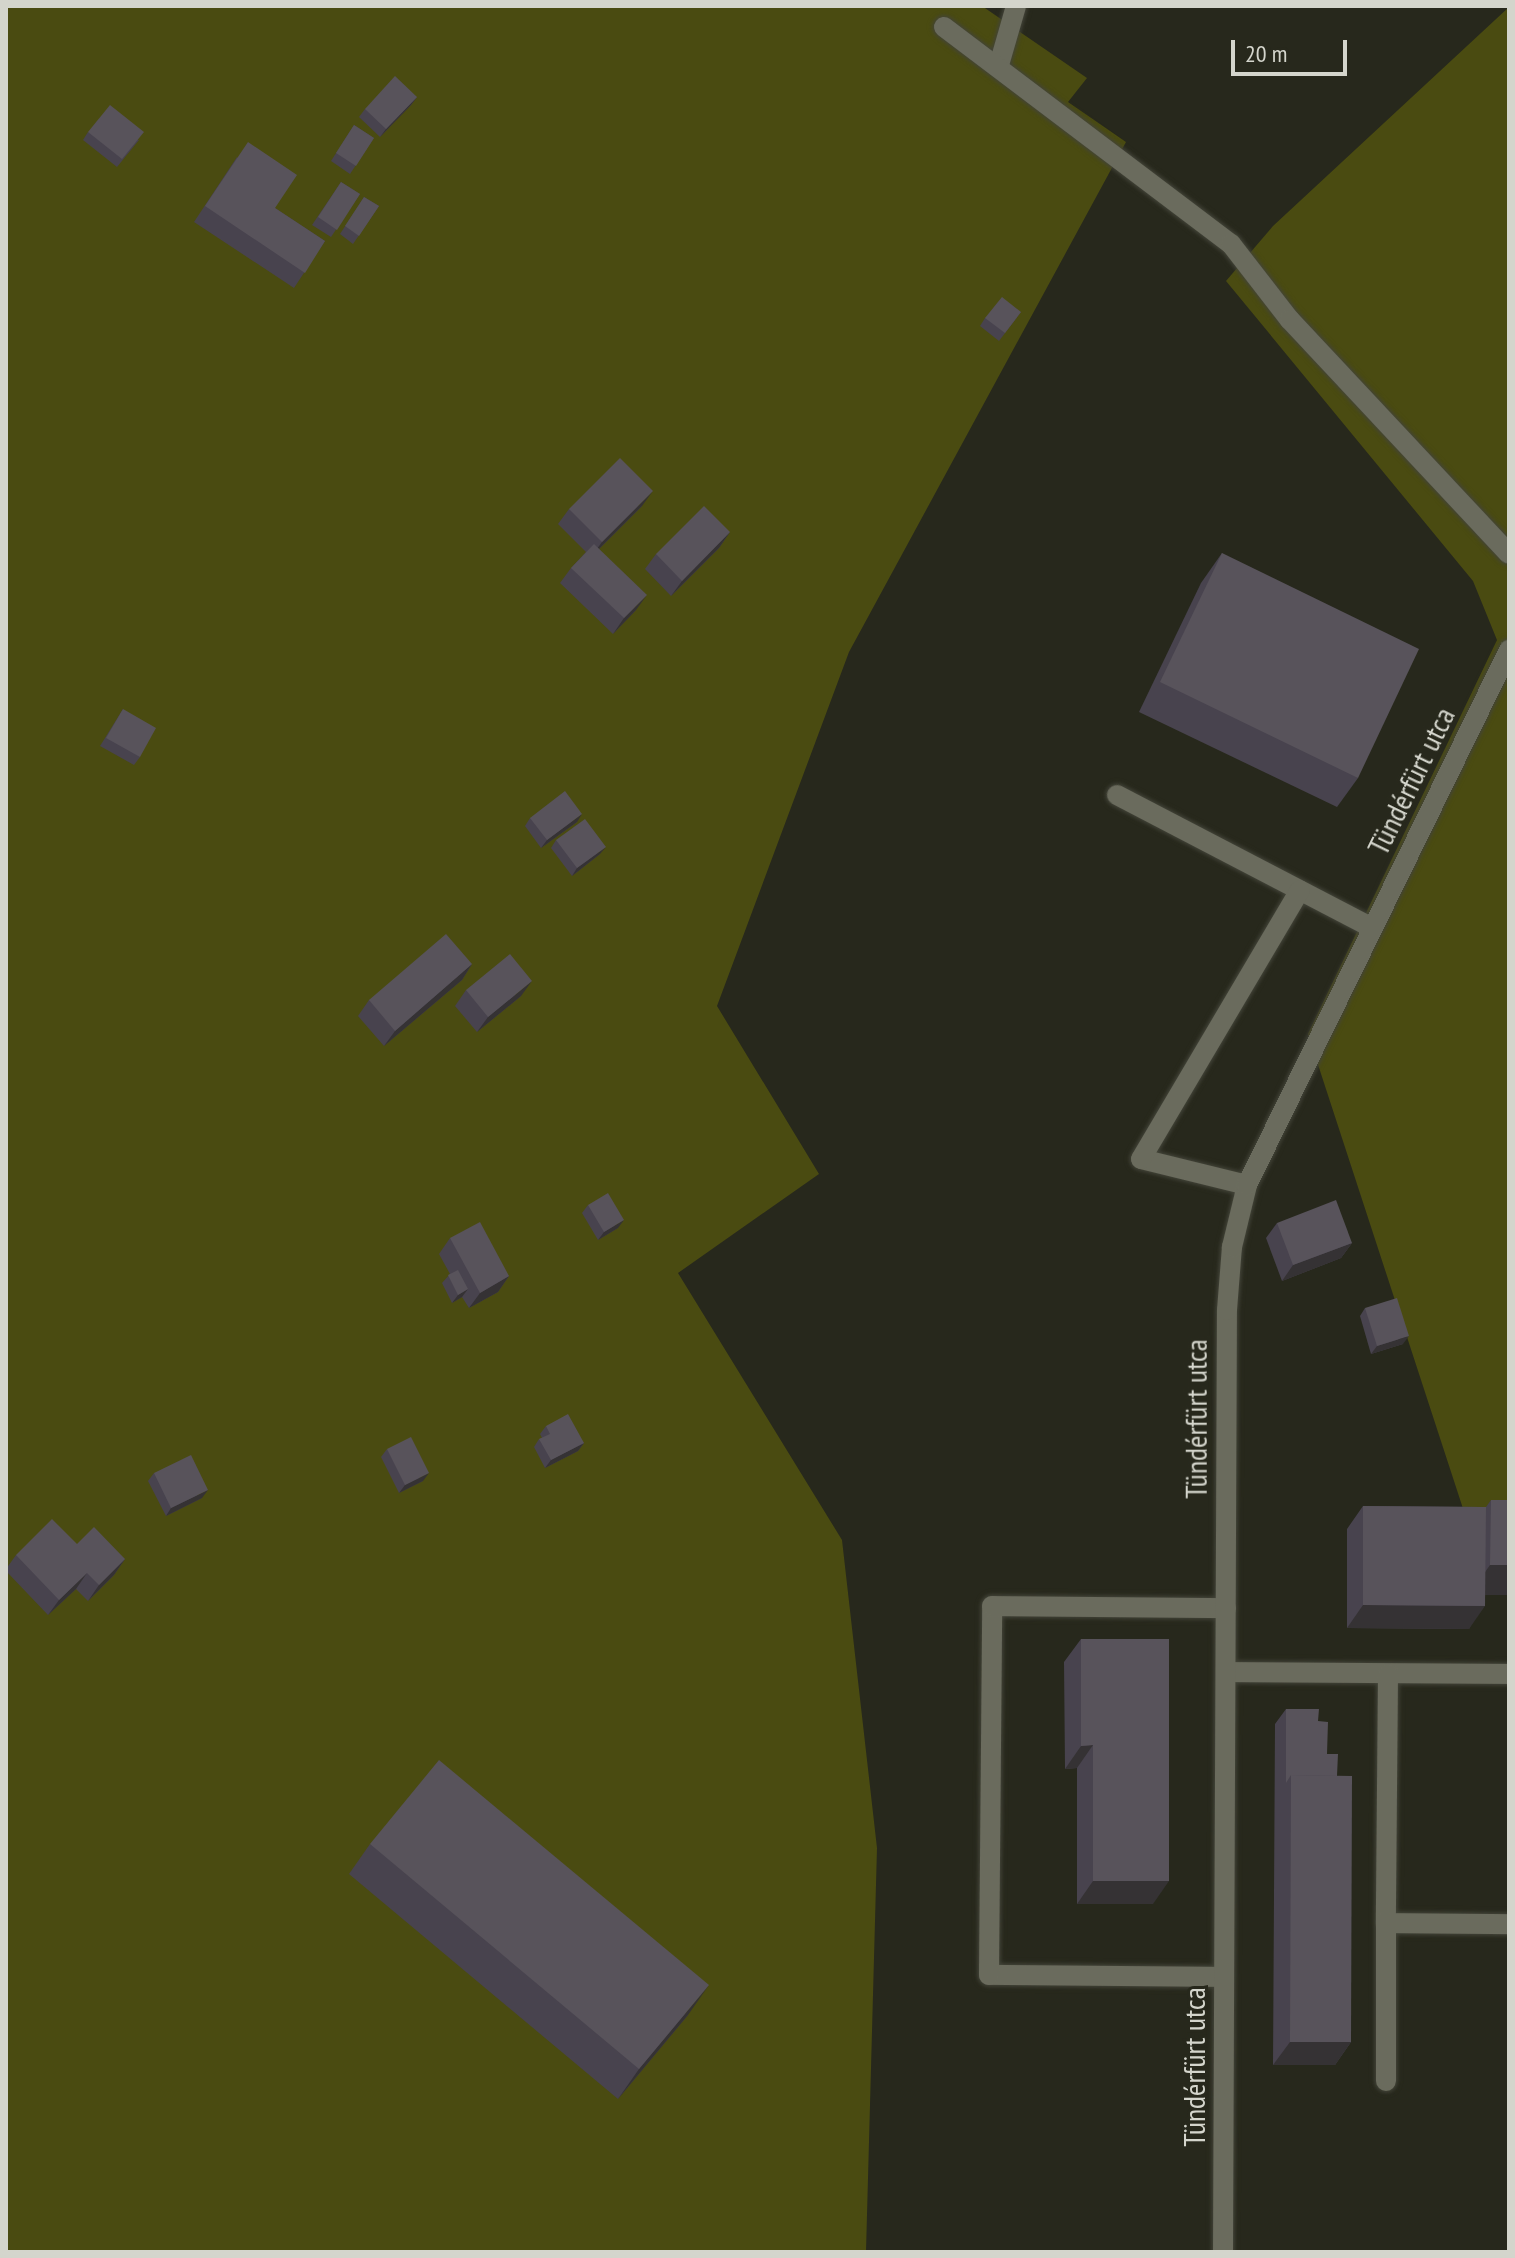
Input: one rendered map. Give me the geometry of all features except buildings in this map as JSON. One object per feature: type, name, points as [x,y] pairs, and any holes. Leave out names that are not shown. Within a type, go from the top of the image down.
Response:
[{"type":"street","points":[[999,65],[1016,6]]},
{"type":"street","points":[[944,27],[999,65],[1231,244],[1290,320],[1509,554]]},
{"type":"street","name":"Tündérfürt utca","points":[[1223,2252],[1227,1310],[1232,1247],[1247,1185],[1509,650]]},
{"type":"street","points":[[1117,795],[1373,928]]},
{"type":"street","points":[[1247,1185],[1141,1159],[1300,890]]},
{"type":"street","points":[[1224,1977],[989,1975],[989,1960],[992,1606],[1226,1608]]},
{"type":"street","points":[[1226,1672],[1509,1674]]},
{"type":"street","points":[[1386,2081],[1388,1674]]},
{"type":"street","points":[[1386,1923],[1509,1924]]},
{"type":"shaded area","points":[[6,6],[982,6],[1087,78],[1068,102],[1126,142],[849,652],[717,1006],[819,1174],[678,1273],[842,1540],[877,1848],[866,2252],[6,2252]]},
{"type":"shaded area","points":[[1509,7],[1509,1530],[1470,1530],[1308,1034],[1497,640],[1473,581],[1226,281],[1273,226]]}]
